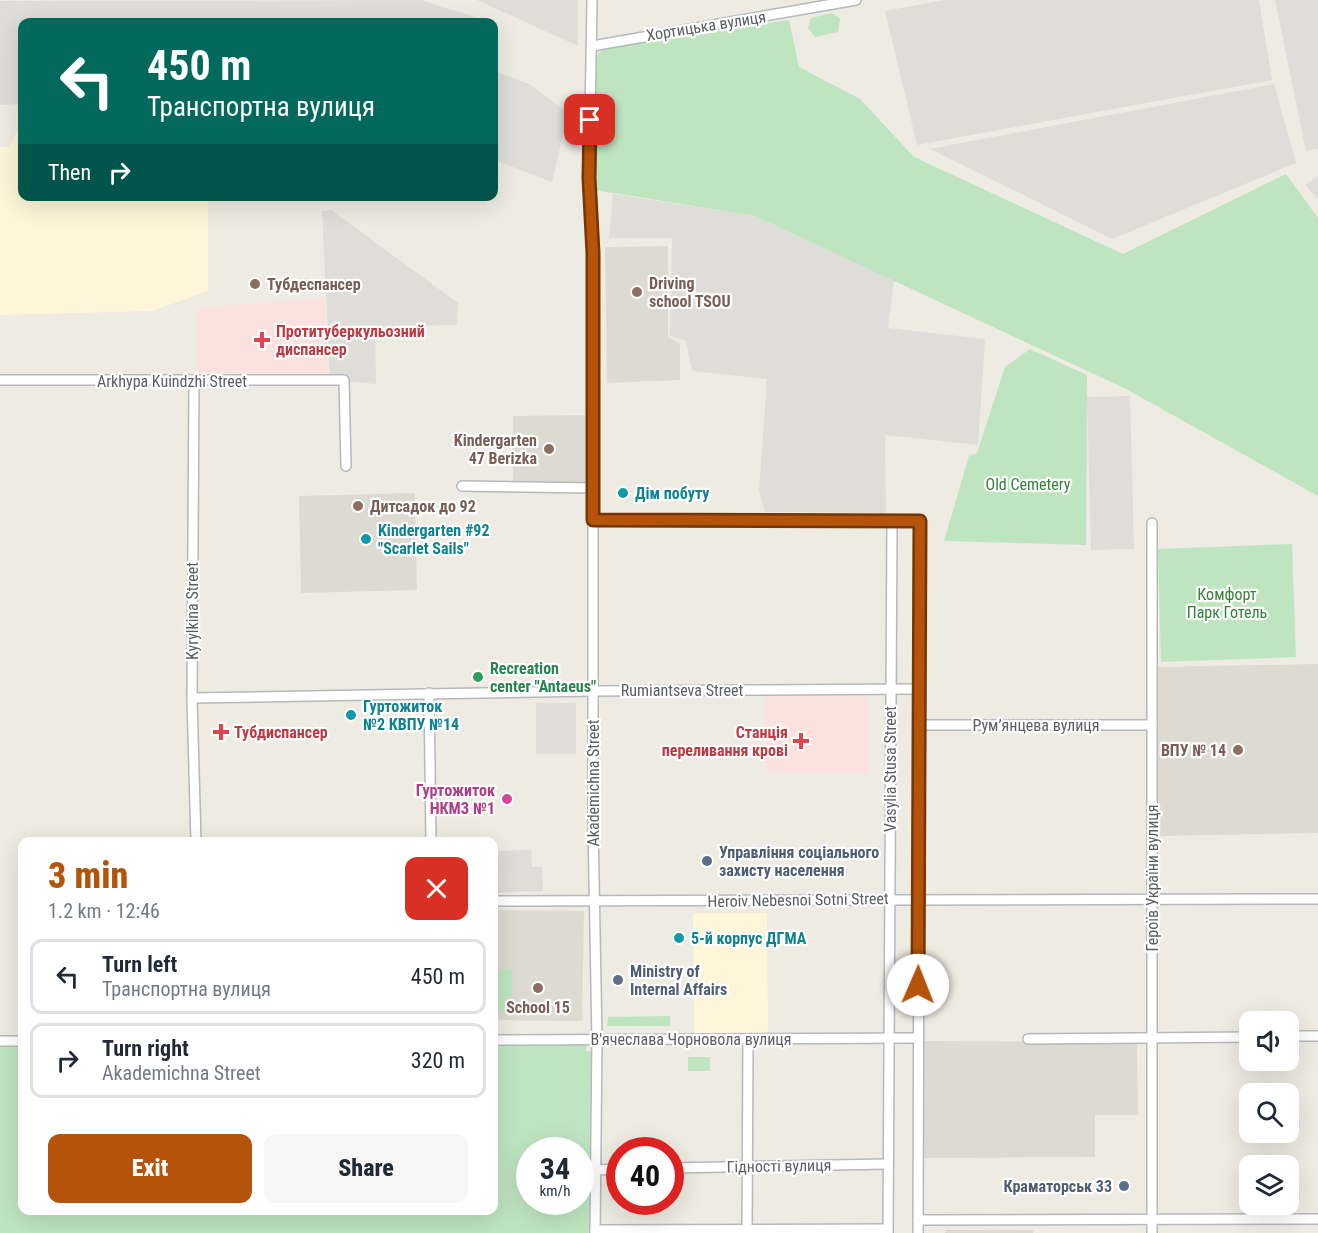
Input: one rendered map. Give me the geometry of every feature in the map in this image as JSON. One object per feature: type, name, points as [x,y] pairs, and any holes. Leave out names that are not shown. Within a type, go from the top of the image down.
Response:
[{"type":"street","name":"Akademichna Street","points":[[592,0],[589,208],[593,253],[593,901],[597,1039],[595,1232]]},
{"type":"street","name":"Хортицька вулиця","points":[[592,45],[856,0]]},
{"type":"street","name":"Arkhypa Kuindzhi Street","points":[[0,380],[344,380],[346,466]]},
{"type":"street","name":"Kyrylkina Street","points":[[194,381],[192,698],[196,837]]},
{"type":"street","points":[[462,486],[593,488]]},
{"type":"street","points":[[593,520],[892,521]]},
{"type":"street","name":"Vasylia Stusa Street","points":[[888,1231],[892,521],[920,521],[918,1233]]},
{"type":"street","name":"Героїв України вулиця","points":[[1152,524],[1152,1233]]},
{"type":"street","name":"Rumiantseva Street","points":[[192,698],[429,693],[920,689]]},
{"type":"street","points":[[429,693],[431,837]]},
{"type":"street","name":"Рум’янцева вулиця","points":[[920,725],[1152,725]]},
{"type":"street","name":"Heroiv Nebesnoi Sotni Street","points":[[498,901],[1318,899]]},
{"type":"street","points":[[1299,1036],[1318,1036]]},
{"type":"street","points":[[1028,1039],[1239,1037]]},
{"type":"street","name":"В'ячеслава Чорновола вулиця","points":[[498,1040],[918,1038]]},
{"type":"street","points":[[747,1231],[748,1039]]},
{"type":"street","points":[[0,1041],[18,1041]]},
{"type":"street","name":"Гідності вулиця","points":[[684,1168],[888,1164]]},
{"type":"street","points":[[595,1170],[606,1170]]},
{"type":"street","points":[[918,1220],[1318,1219]]},
{"type":"street","points":[[595,1232],[888,1231]]},
{"type":"shaded area","points":[[421,0],[478,18],[18,18],[18,104],[0,105],[0,1]]},
{"type":"shaded area","points":[[477,0],[578,0],[578,46]]},
{"type":"shaded area","points":[[944,0],[1259,0],[1272,80],[917,145],[885,11]]},
{"type":"shaded area","points":[[1275,0],[1318,0],[1318,149],[1306,151]]},
{"type":"shaded area","points":[[498,72],[529,84],[568,113],[552,182],[498,162]]},
{"type":"shaded area","points":[[1274,84],[1296,163],[1112,239],[930,149]]},
{"type":"shaded area","points":[[18,129],[18,201],[208,201],[208,291],[152,311],[0,315],[0,147],[9,147]]},
{"type":"shaded area","points":[[1318,176],[1318,199],[1305,185]]},
{"type":"shaded area","points":[[613,194],[755,216],[894,280],[888,328],[985,339],[978,445],[885,435],[886,513],[765,512],[759,491],[767,379],[692,371],[686,341],[670,336],[672,238],[609,238]]},
{"type":"shaded area","points":[[331,210],[458,303],[457,325],[375,327],[376,384],[330,380],[322,211]]},
{"type":"shaded area","name":"Driving school TSOU","points":[[668,246],[668,337],[680,344],[680,380],[607,383],[605,247]]},
{"type":"shaded area","name":"Протитуберкульозний диспансер","points":[[324,298],[329,377],[197,372],[197,308]]},
{"type":"shaded area","points":[[1130,396],[1134,549],[1091,550],[1087,397]]},
{"type":"shaded area","name":"Kindergarten 47 Berizka","points":[[585,415],[585,482],[513,482],[513,416]]},
{"type":"shaded area","points":[[415,493],[417,590],[301,593],[299,496]]},
{"type":"shaded area","name":"ВПУ № 14","points":[[1318,664],[1318,833],[1159,836],[1156,667]]},
{"type":"shaded area","points":[[869,694],[869,773],[766,773],[765,696]]},
{"type":"shaded area","points":[[536,703],[576,703],[576,754],[536,754]]},
{"type":"shaded area","points":[[531,850],[532,867],[542,867],[543,891],[498,893],[498,851]]},
{"type":"shaded area","name":"School 15","points":[[498,910],[584,911],[582,1021],[498,1020]]},
{"type":"shaded area","points":[[693,913],[767,913],[768,1033],[694,1035]]},
{"type":"shaded area","points":[[924,1041],[1137,1042],[1138,1115],[1095,1115],[1095,1157],[924,1158]]},
{"type":"shaded area","points":[[945,1230],[1033,1230],[1033,1233],[945,1233]]},
{"type":"green space","points":[[832,13],[840,19],[838,32],[815,37],[808,28],[811,18]]},
{"type":"green space","points":[[789,20],[799,67],[860,99],[914,157],[1123,254],[1286,174],[1318,218],[1318,496],[1126,389],[755,216],[595,190],[595,62],[603,49]]},
{"type":"green space","name":"Old Cemetery","points":[[1030,349],[1087,375],[1086,545],[944,541],[969,456],[977,453],[1005,367]]},
{"type":"green space","name":"Комфорт Парк Готель","points":[[1292,544],[1296,657],[1161,662],[1158,549]]},
{"type":"green space","points":[[512,969],[512,1011],[498,1011],[498,970]]},
{"type":"green space","points":[[670,1016],[670,1026],[607,1026],[608,1017]]},
{"type":"green space","points":[[498,1045],[586,1045],[586,1051],[591,1052],[591,1137],[516,1137],[516,1215],[591,1215],[591,1233],[0,1233],[0,1047],[18,1047],[18,1215],[498,1215]]},
{"type":"green space","points":[[688,1057],[710,1057],[710,1071],[688,1071]]},
{"type":"place","name":"Тубдеспансер","points":[[255,284]]},
{"type":"place","name":"Driving school TSOU","points":[[637,292]]},
{"type":"place","name":"Протитуберкульозний диспансер","points":[[262,340]]},
{"type":"place","name":"Kindergarten 47 Berizka","points":[[549,449]]},
{"type":"place","name":"Дім побуту","points":[[623,493]]},
{"type":"place","name":"Дитсадок до 92","points":[[358,506]]},
{"type":"place","name":"Kindergarten #92 \"Scarlet Sails\"","points":[[366,539]]},
{"type":"place","name":"Recreation center \"Antaeus\"","points":[[478,677]]},
{"type":"place","name":"Гуртожиток №2 КВПУ №14","points":[[351,715]]},
{"type":"place","name":"Тубдиспансер","points":[[221,732]]},
{"type":"place","name":"Станція переливання крові","points":[[801,741]]},
{"type":"place","name":"ВПУ № 14","points":[[1238,750]]},
{"type":"place","name":"Гуртожиток НКМЗ №1","points":[[507,799]]},
{"type":"place","name":"Управління соціального захисту населення","points":[[707,861]]},
{"type":"place","name":"5-й корпус ДГМА","points":[[679,938]]},
{"type":"place","name":"Ministry of Internal Affairs","points":[[618,980]]},
{"type":"place","name":"School 15","points":[[538,988]]},
{"type":"place","name":"Краматорськ 33","points":[[1124,1186]]},
{"type":"route","points":[[590,120],[589,208],[593,253],[593,520],[920,521],[918,985]]}]
